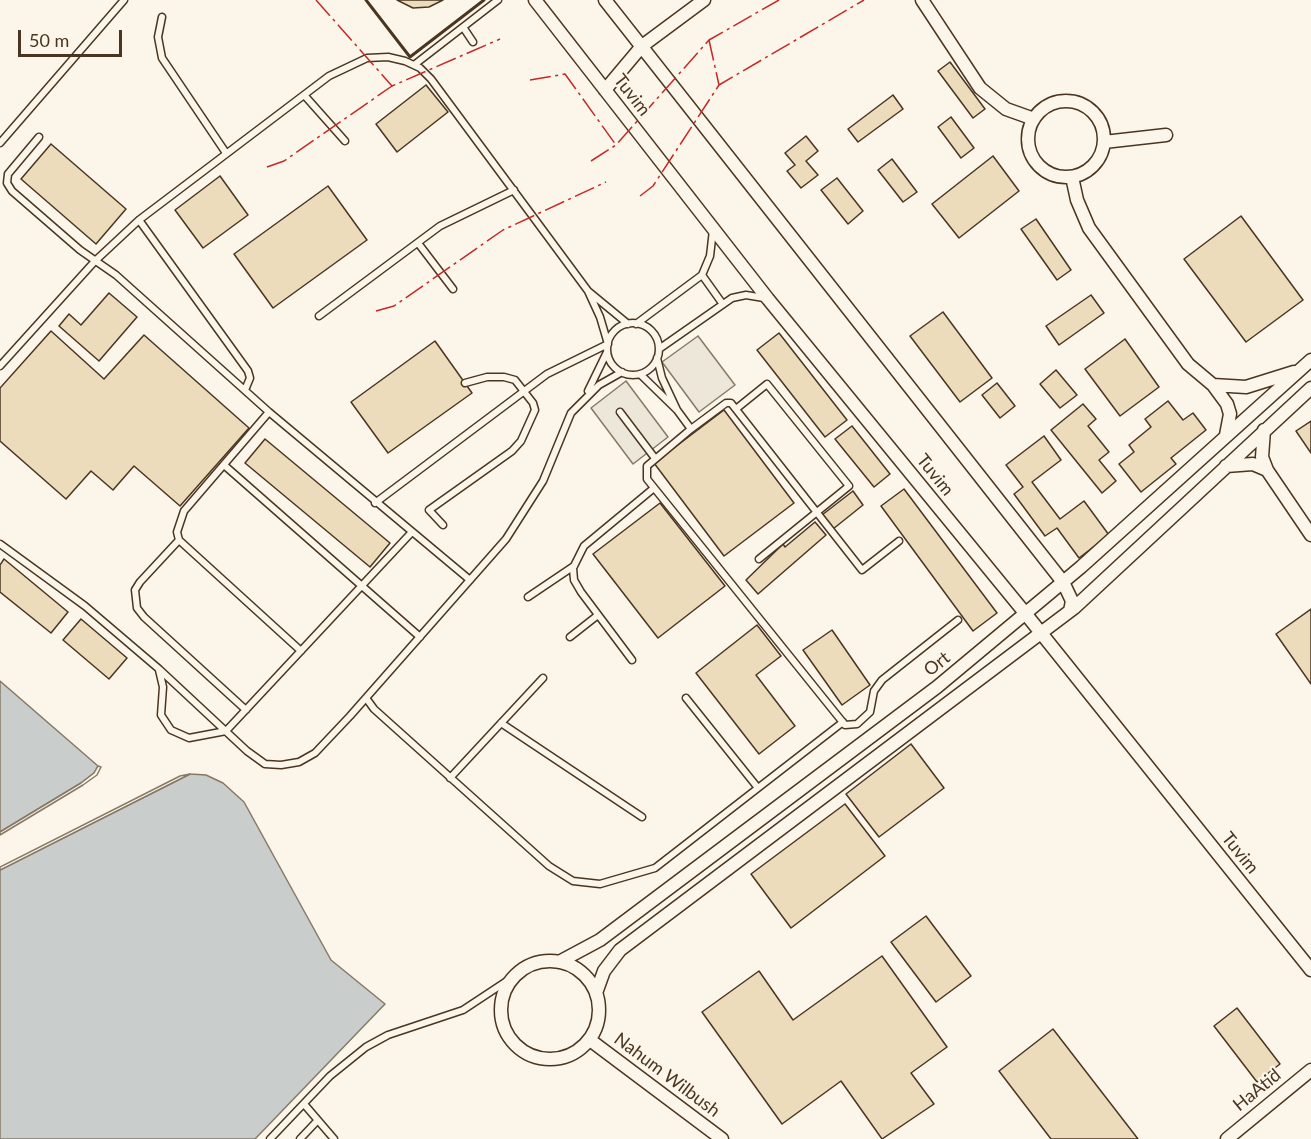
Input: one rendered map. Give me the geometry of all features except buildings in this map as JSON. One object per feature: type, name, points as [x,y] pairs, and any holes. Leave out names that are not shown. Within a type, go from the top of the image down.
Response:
[{"type":"street","name":"Tuvim","points":[[535,0],[768,299],[1311,970]]},
{"type":"street","name":"Tuvim","points":[[605,0],[1063,582],[1072,601],[1070,611]]},
{"type":"street","points":[[605,90],[642,46],[704,0]]},
{"type":"street","points":[[922,0],[980,88],[1006,109],[1034,119]]},
{"type":"street","points":[[1074,102],[1094,113],[1103,132],[1104,142],[1096,162],[1089,170],[1072,177],[1057,176],[1037,164],[1028,142],[1034,119],[1051,104],[1074,102]]},
{"type":"street","points":[[1104,142],[1166,135]]},
{"type":"street","points":[[1072,177],[1077,200],[1089,228],[1188,364],[1213,386],[1227,404],[1230,414],[1226,436]]},
{"type":"street","name":"Ort","points":[[559,962],[586,949],[619,926],[883,729],[1063,582],[1311,360]]},
{"type":"street","points":[[1213,386],[1246,387],[1300,369]]},
{"type":"street","name":"Ort","points":[[596,993],[604,971],[620,950],[1070,611],[1311,388]]},
{"type":"street","points":[[1264,430],[1262,457],[1267,470],[1311,535]]},
{"type":"street","points":[[1226,466],[1253,464],[1267,470]]},
{"type":"street","points":[[538,962],[559,962],[582,972],[596,993],[600,1012],[597,1027],[590,1040],[578,1051],[564,1058],[548,1060],[533,1057],[519,1049],[508,1037],[501,1014],[504,991],[513,977],[524,968],[538,962]]},
{"type":"street","name":"Nahum Wilbush","points":[[590,1040],[723,1139]]},
{"type":"street","name":"HaAtid","points":[[1227,1139],[1311,1070]]},
{"type":"lane","points":[[0,143],[124,0]]},
{"type":"lane","points":[[414,65],[498,0]]},
{"type":"lane","points":[[162,17],[158,37],[162,58],[226,153]]},
{"type":"lane","points":[[463,27],[473,42]]},
{"type":"lane","points":[[0,366],[95,261],[139,220],[329,76],[366,58],[388,57],[414,65],[430,79],[588,291],[600,317],[608,344]]},
{"type":"lane","points":[[305,96],[345,141]]},
{"type":"lane","points":[[39,137],[8,174],[7,183],[12,191],[95,261],[116,275],[269,412],[470,580]]},
{"type":"lane","points":[[319,316],[440,226],[514,190]]},
{"type":"lane","points":[[139,220],[248,371],[250,378],[244,390]]},
{"type":"lane","points":[[585,397],[616,329],[632,324],[702,275],[710,256],[714,229]]},
{"type":"lane","points":[[418,243],[453,290]]},
{"type":"lane","points":[[702,275],[722,303]]},
{"type":"lane","points":[[588,291],[632,324],[648,328],[654,334],[659,349],[657,357],[647,370],[640,374],[622,372],[615,368],[607,352]]},
{"type":"lane","points":[[659,349],[722,303],[746,295],[768,299]]},
{"type":"lane","points":[[375,502],[547,374],[608,344]]},
{"type":"lane","points":[[657,357],[662,378],[676,410]]},
{"type":"lane","points":[[0,544],[85,606],[265,764],[299,762],[315,753],[366,698],[506,538],[543,481],[571,413],[599,385],[622,372]]},
{"type":"lane","points":[[640,374],[676,410],[691,429]]},
{"type":"lane","points":[[443,525],[429,510],[512,451],[520,441],[535,410],[515,380],[504,377],[487,377],[465,383]]},
{"type":"lane","points":[[736,409],[767,384],[849,486],[759,559]]},
{"type":"lane","points":[[899,541],[862,570],[731,403],[726,402],[654,458],[645,472],[654,488],[843,722],[850,726],[857,724],[870,712],[874,692],[882,680],[958,621]]},
{"type":"lane","points":[[269,412],[184,512],[178,522],[179,540],[301,651]]},
{"type":"lane","points":[[620,412],[654,458]]},
{"type":"lane","points":[[224,465],[360,587],[420,636]]},
{"type":"lane","points":[[632,660],[574,580],[574,566],[584,546],[654,488]]},
{"type":"lane","points":[[159,669],[163,687],[161,715],[171,730],[189,738],[226,731],[411,533]]},
{"type":"lane","points":[[179,540],[135,590],[137,608],[144,618],[246,710]]},
{"type":"lane","points":[[528,597],[574,566]]},
{"type":"lane","points":[[570,637],[598,615]]},
{"type":"lane","points":[[450,778],[543,678]]},
{"type":"lane","points":[[366,698],[374,709],[549,866],[573,880],[600,884],[655,868],[843,722]]},
{"type":"lane","points":[[686,698],[758,788]]},
{"type":"lane","points":[[501,723],[642,817]]},
{"type":"lane","points":[[270,1139],[330,1076],[366,1047],[388,1035],[463,1010],[513,977]]},
{"type":"lane","points":[[304,1104],[334,1139]]},
{"type":"lane","points":[[300,1139],[317,1121]]},
{"type":"shaded area","points":[[698,336],[735,385],[699,412],[662,362]]},
{"type":"shaded area","points":[[626,381],[668,437],[633,464],[591,408]]},
{"type":"shaded area","points":[[0,681],[98,766],[94,773],[81,783],[0,832]]},
{"type":"shaded area","points":[[190,774],[206,775],[223,783],[244,802],[331,960],[385,1004],[255,1139],[0,1139],[0,870]]},
{"type":"pier","points":[[98,766],[101,767],[97,775],[83,785],[0,835],[0,832],[81,783],[94,773]]},
{"type":"pier","points":[[190,774],[0,870],[0,867],[180,776]]},
{"type":"wall","points":[[366,0],[410,57],[484,0]]},
{"type":"power","points":[[316,0],[392,86]]},
{"type":"power","points":[[591,161],[616,145],[709,40],[779,0]]},
{"type":"power","points":[[640,196],[653,186],[719,85],[864,0]]},
{"type":"power","points":[[267,167],[284,161],[392,86],[500,39]]},
{"type":"power","points":[[709,40],[719,85]]},
{"type":"power","points":[[530,80],[565,74],[616,145]]},
{"type":"power","points":[[376,311],[394,306],[503,230],[606,182]]}]
